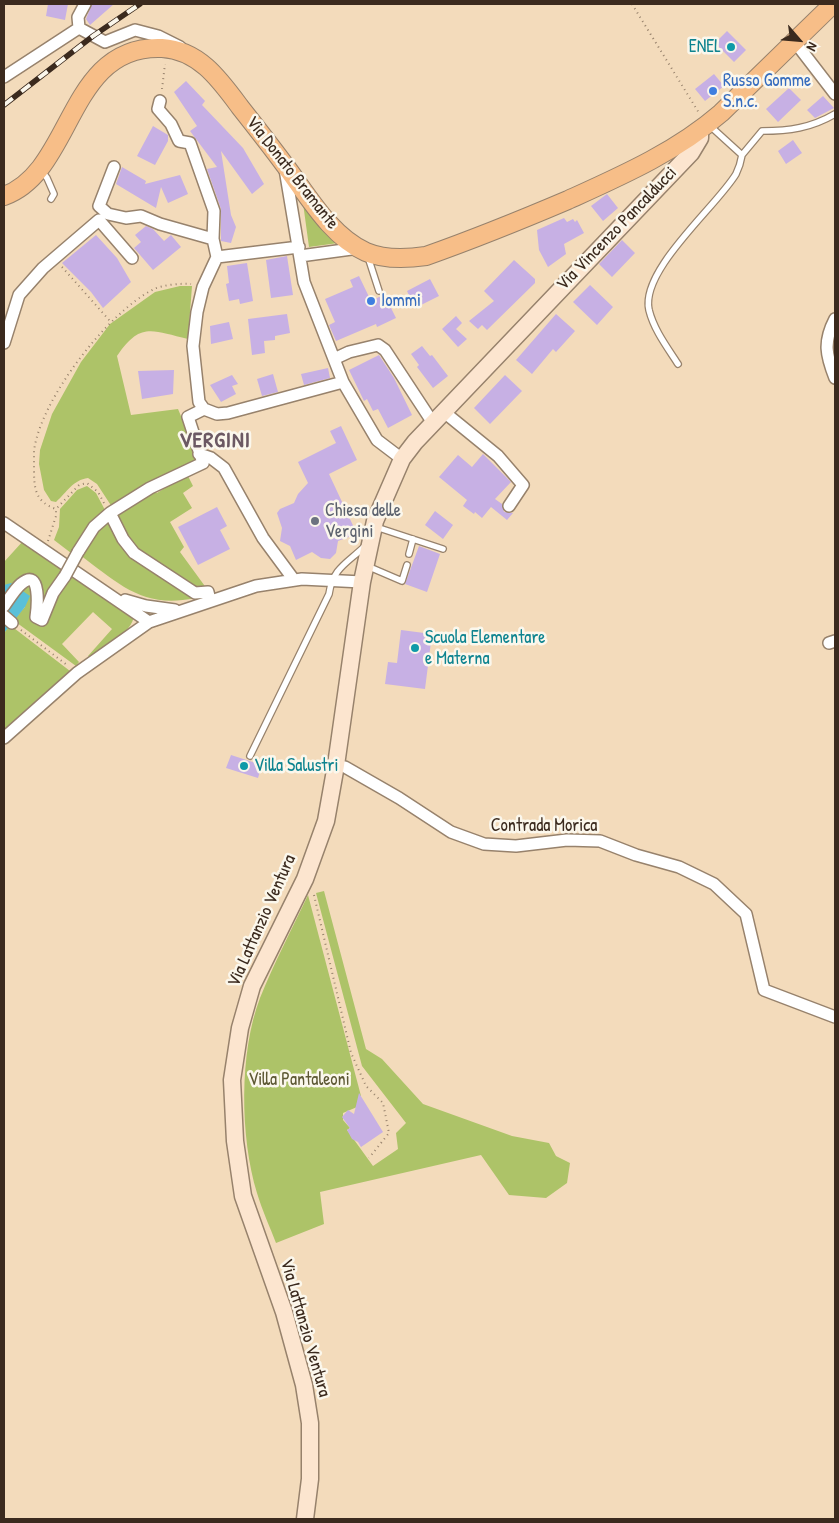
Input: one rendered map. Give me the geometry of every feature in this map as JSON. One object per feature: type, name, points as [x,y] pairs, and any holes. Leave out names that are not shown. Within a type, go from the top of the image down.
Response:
[{"type":"main road","name":"Via Vincenzo Pancalducci","points":[[402,459],[581,266],[691,153],[704,127],[833,4]]},
{"type":"main road","name":"Via Donato Bramante","points":[[4,196],[18,188],[38,168],[53,147],[91,81],[107,66],[127,54],[147,49],[172,50],[207,66],[225,86],[322,214],[340,234],[363,250],[384,257],[411,258],[426,256],[517,223],[605,184],[667,151],[704,127]]},
{"type":"main road","name":"Via Lattanzio Ventura","points":[[305,1519],[310,1479],[310,1423],[307,1404],[284,1312],[243,1196],[235,1141],[232,1080],[240,1028],[252,986],[304,879],[326,821],[365,565],[372,533],[386,492],[402,459]]},
{"type":"street","points":[[79,28],[78,17],[85,4]]},
{"type":"street","points":[[79,28],[105,42],[135,30],[158,36],[177,44],[193,58]]},
{"type":"street","points":[[4,77],[79,28]]},
{"type":"street","points":[[795,42],[835,94]]},
{"type":"street","points":[[160,101],[158,109],[171,124],[179,141],[190,143],[214,211],[213,239],[217,257],[203,288],[193,346],[199,402],[204,409],[217,414],[228,413],[343,382]]},
{"type":"street","points":[[284,164],[304,282],[334,360],[343,382],[377,440],[402,459]]},
{"type":"street","points":[[114,167],[99,206],[108,214],[126,218],[141,216],[160,224],[213,239]]},
{"type":"street","points":[[4,343],[19,294],[43,268],[99,220],[132,258]]},
{"type":"street","points":[[217,257],[363,250]]},
{"type":"street","points":[[835,319],[826,336],[828,361],[835,378]]},
{"type":"street","points":[[334,360],[349,352],[378,345],[384,350],[439,418],[498,456],[523,485],[509,506]]},
{"type":"street","points":[[201,459],[188,417],[204,409]]},
{"type":"street","points":[[4,606],[18,588],[28,581],[36,585],[38,594],[36,617],[42,620],[53,593],[94,528],[110,513],[165,480],[201,459],[211,458],[224,468],[263,538],[294,580]]},
{"type":"street","points":[[110,513],[123,539],[134,553],[195,593],[208,592],[210,600]]},
{"type":"street","points":[[4,523],[113,595],[149,622]]},
{"type":"street","points":[[4,738],[76,673],[149,622],[256,586],[294,580],[331,579],[362,582]]},
{"type":"street","points":[[113,595],[146,606],[180,611]]},
{"type":"street","name":"Contrada Morica","points":[[336,765],[345,767],[399,798],[451,832],[484,844],[516,846],[567,840],[600,841],[636,855],[679,867],[714,884],[746,914],[764,990],[835,1018]]},
{"type":"lane","points":[[678,364],[659,335],[649,308],[653,282],[666,260],[737,173],[742,155],[762,131],[786,132],[818,124],[835,114]]},
{"type":"lane","points":[[704,127],[742,155]]},
{"type":"lane","points":[[38,168],[47,178],[54,194],[51,199]]},
{"type":"lane","points":[[363,250],[379,291]]},
{"type":"lane","points":[[250,756],[329,594],[331,579],[372,533],[413,539],[443,549]]},
{"type":"lane","points":[[409,554],[413,539]]},
{"type":"lane","points":[[365,565],[402,582],[407,565]]},
{"type":"path","points":[[632,4],[698,112],[704,127]]},
{"type":"path","points":[[160,101],[165,64]]},
{"type":"path","points":[[58,263],[110,321]]},
{"type":"path","points":[[56,509],[44,505],[38,495],[34,478],[34,450],[43,423],[56,396],[74,368],[110,321],[154,288],[188,284],[203,288]]},
{"type":"path","points":[[43,549],[51,537],[56,509],[78,484],[87,483],[98,492],[110,513]]},
{"type":"path","points":[[8,619],[76,673]]},
{"type":"path","points":[[304,879],[310,881],[351,1053],[366,1086],[383,1103],[390,1133],[369,1158]]},
{"type":"green space","points":[[303,203],[338,243],[309,247]]},
{"type":"green space","points":[[180,286],[192,286],[188,339],[155,331],[147,331],[133,338],[117,356],[131,415],[178,409],[199,459],[112,507],[97,484],[88,478],[74,484],[56,502],[51,501],[44,490],[39,464],[40,450],[52,414],[81,362],[110,324],[155,292]]},
{"type":"green space","points":[[187,474],[193,486],[183,493],[192,508],[170,522],[184,547],[180,552],[207,589],[199,589],[139,551],[125,537],[115,514],[152,490],[157,493]]},
{"type":"green space","points":[[87,486],[96,493],[106,512],[71,553],[54,540],[59,527],[60,509],[77,490]]},
{"type":"green space","points":[[110,516],[120,540],[195,598],[161,600],[146,597],[133,592],[107,576],[80,555],[95,529]]},
{"type":"green space","points":[[23,541],[66,569],[43,609],[39,584],[4,585],[4,562]]},
{"type":"green space","points":[[71,572],[134,615],[129,628],[123,634],[90,657],[88,656],[112,629],[93,612],[62,644],[79,662],[76,666],[13,620],[25,607],[21,590],[29,584],[36,597],[50,609]]},
{"type":"green space","points":[[10,625],[70,671],[4,730],[4,633]]},
{"type":"green space","name":"Villa Pantaleoni","points":[[324,891],[366,1049],[382,1059],[423,1104],[512,1136],[549,1143],[556,1156],[570,1163],[567,1183],[546,1198],[509,1195],[481,1155],[320,1192],[324,1224],[276,1243],[259,1199],[251,1171],[245,1121],[245,1069],[253,1020],[260,998],[308,895],[361,1096],[357,1107],[343,1113],[343,1120],[350,1128],[347,1130],[373,1166],[398,1149],[396,1133],[406,1123],[362,1066],[316,893]]},
{"type":"water","points":[[11,583],[30,596],[25,607],[4,633],[4,585]]},
{"type":"building","points":[[48,4],[68,4],[65,20],[46,16]]},
{"type":"building","points":[[92,4],[114,4],[90,25],[86,19]]},
{"type":"building","name":"ENEL","points":[[727,31],[746,50],[734,62],[715,43]]},
{"type":"building","points":[[714,74],[724,86],[705,101],[695,89]]},
{"type":"building","points":[[186,81],[205,101],[202,105],[243,148],[264,184],[252,194],[221,151],[231,215],[236,227],[231,243],[221,241],[221,209],[207,169],[217,167],[190,131],[197,126],[174,92]]},
{"type":"building","points":[[789,88],[801,100],[778,122],[766,109]]},
{"type":"building","points":[[823,96],[834,108],[815,118],[807,110]]},
{"type":"building","points":[[153,126],[168,135],[168,141],[155,165],[137,156]]},
{"type":"building","points":[[793,140],[802,153],[786,164],[778,151]]},
{"type":"building","points":[[122,167],[146,181],[145,184],[180,175],[188,194],[168,203],[161,187],[156,208],[116,184]]},
{"type":"building","points":[[607,194],[618,208],[603,221],[591,206]]},
{"type":"building","points":[[564,218],[567,222],[573,219],[575,222],[577,220],[584,233],[564,244],[566,254],[548,267],[539,250],[537,230]]},
{"type":"building","points":[[146,226],[153,229],[164,241],[171,235],[181,247],[153,270],[134,248],[141,242],[135,235]]},
{"type":"building","points":[[96,235],[117,258],[131,282],[103,308],[91,292],[62,263]]},
{"type":"building","points":[[622,240],[635,253],[612,277],[599,264]]},
{"type":"building","points":[[287,256],[293,295],[271,298],[266,260]]},
{"type":"building","points":[[514,260],[535,279],[535,283],[487,330],[482,325],[478,329],[469,321],[494,301],[484,291]]},
{"type":"building","points":[[247,263],[253,301],[240,304],[239,299],[229,301],[226,284],[229,283],[227,266]]},
{"type":"building","points":[[359,276],[371,301],[379,297],[386,298],[396,318],[377,327],[376,324],[336,341],[329,325],[335,322],[325,299],[353,287],[350,280]]},
{"type":"building","points":[[430,279],[439,296],[415,308],[407,291]]},
{"type":"building","points":[[590,285],[613,307],[597,325],[573,302]]},
{"type":"building","points":[[287,314],[290,333],[275,336],[275,340],[264,341],[265,353],[252,355],[248,319]]},
{"type":"building","points":[[556,314],[575,331],[556,352],[553,349],[532,374],[516,360]]},
{"type":"building","points":[[456,316],[462,323],[456,329],[467,339],[458,347],[442,329]]},
{"type":"building","points":[[229,322],[233,339],[211,344],[210,326]]},
{"type":"building","points":[[422,346],[430,356],[432,355],[448,376],[433,388],[417,367],[419,365],[411,354]]},
{"type":"building","points":[[379,355],[394,378],[412,415],[388,428],[378,409],[373,411],[367,399],[364,401],[349,370]]},
{"type":"building","points":[[328,368],[330,378],[304,385],[301,374]]},
{"type":"building","points":[[174,370],[173,394],[142,399],[138,371]]},
{"type":"building","points":[[273,374],[278,392],[262,396],[257,379]]},
{"type":"building","points":[[232,375],[238,384],[232,386],[236,394],[221,402],[210,385]]},
{"type":"building","points":[[505,375],[522,391],[490,424],[474,408]]},
{"type":"building","name":"Chiesa delle Vergini","points":[[341,426],[357,460],[329,474],[357,534],[338,541],[336,553],[330,559],[321,558],[312,552],[296,560],[290,546],[280,541],[282,528],[277,513],[280,509],[294,503],[298,494],[308,483],[298,462],[336,443],[330,431]]},
{"type":"building","points":[[483,454],[511,482],[495,499],[502,504],[504,512],[513,513],[507,520],[491,507],[482,518],[475,512],[474,514],[463,506],[467,500],[439,477],[458,455],[472,467]]},
{"type":"building","points":[[217,507],[227,526],[220,530],[230,549],[198,565],[178,527]]},
{"type":"building","points":[[435,511],[453,525],[443,539],[425,525]]},
{"type":"building","points":[[419,546],[440,554],[427,592],[405,584]]},
{"type":"building","name":"Scuola Elementare e Materna","points":[[401,630],[432,634],[425,689],[385,684],[388,662],[397,663]]},
{"type":"building","name":"Villa Salustri","points":[[231,755],[262,765],[258,778],[226,768]]},
{"type":"building","name":"Villa Pantaleoni","points":[[359,1093],[383,1132],[361,1147],[358,1142],[352,1139],[347,1130],[350,1128],[342,1117],[348,1110],[354,1114]]},
{"type":"railway","points":[[4,105],[93,36],[140,4]]},
{"type":"place","name":"ENEL","points":[[731,47]]},
{"type":"place","name":"Russo Gomme S.n.c.","points":[[713,91]]},
{"type":"place","name":"Iommi","points":[[371,301]]},
{"type":"place","name":"Chiesa delle Vergini","points":[[315,521]]},
{"type":"place","name":"Scuola Elementare e Materna","points":[[415,648]]},
{"type":"place","name":"Villa Salustri","points":[[244,766]]},
{"type":"district","name":"VERGINI","points":[[215,441]]}]
